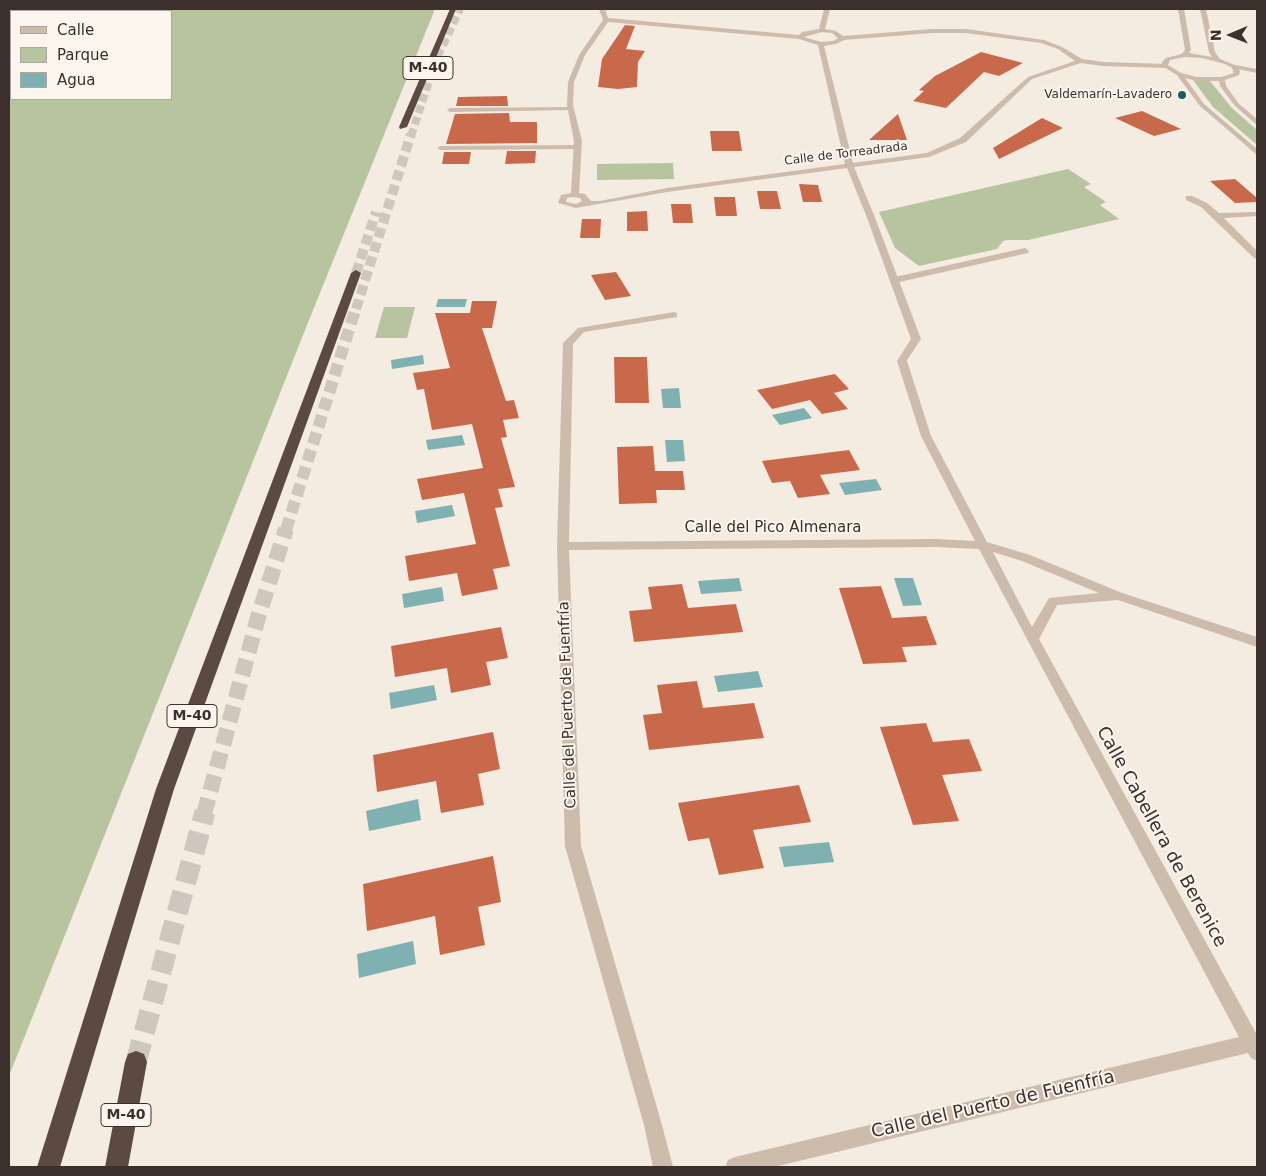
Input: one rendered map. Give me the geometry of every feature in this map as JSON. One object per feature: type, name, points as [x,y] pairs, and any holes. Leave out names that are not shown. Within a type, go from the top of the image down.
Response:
[{"type":"highway","name":"M-40","points":[[404,127],[454,9]]},
{"type":"highway","name":"M-40","points":[[48,1167],[165,789],[356,272]]},
{"type":"highway","name":"M-40","points":[[116,1167],[136,1062]]},
{"type":"street","points":[[602,9],[606,20]]},
{"type":"street","points":[[822,30],[822,23],[827,9]]},
{"type":"street","points":[[1181,9],[1188,50],[1184,56]]},
{"type":"street","points":[[1203,9],[1212,52],[1217,59],[1236,71],[1257,73]]},
{"type":"street","points":[[606,20],[800,37],[810,42],[821,44],[834,43],[841,38],[932,31],[984,33],[1042,41],[1060,48],[1080,61],[1103,64],[1166,66],[1179,74],[1197,79],[1222,80],[1236,71]]},
{"type":"street","points":[[586,203],[585,198],[575,195],[577,147],[571,109],[571,82],[582,55],[606,20]]},
{"type":"street","points":[[800,37],[804,33],[822,30],[834,32],[841,38]]},
{"type":"street","points":[[821,44],[849,164],[895,280],[1025,251]]},
{"type":"street","points":[[1166,66],[1165,62],[1168,59],[1184,56],[1217,59]]},
{"type":"street","name":"Calle de Torreadrada","points":[[575,195],[564,197],[562,203],[572,206],[667,190],[849,164],[884,162],[928,155],[963,140],[1030,78],[1080,61]]},
{"type":"street","points":[[1179,74],[1202,105],[1226,128],[1257,153]]},
{"type":"street","points":[[1222,80],[1226,90],[1237,105],[1257,123]]},
{"type":"street","points":[[450,110],[571,109]]},
{"type":"street","points":[[441,148],[577,147]]},
{"type":"street","points":[[1189,198],[1204,205],[1217,216],[1257,256]]},
{"type":"street","points":[[1217,216],[1257,214]]},
{"type":"street","name":"Calle Cabellera de Berenice","points":[[895,280],[916,339],[902,361],[926,436],[1032,639],[1255,1048]]},
{"type":"street","name":"Calle del Puerto de Fuenfría","points":[[663,1167],[653,1125],[573,846],[563,546],[568,343],[581,330],[674,315]]},
{"type":"street","name":"Calle del Pico Almenara","points":[[563,546],[926,543],[983,545]]},
{"type":"street","points":[[983,545],[1026,558],[1118,596],[1257,642]]},
{"type":"street","points":[[1032,639],[1053,601],[1118,596]]},
{"type":"street","name":"Calle del Puerto de Fuenfría","points":[[734,1167],[1255,1048]]},
{"type":"green space","points":[[9,9],[435,9],[309,320],[9,1076]]},
{"type":"green space","points":[[1193,80],[1210,81],[1231,107],[1257,130],[1257,145],[1213,107]]},
{"type":"green space","points":[[673,163],[674,179],[597,180],[597,164]]},
{"type":"green space","points":[[1068,169],[1091,184],[1084,187],[1106,202],[1100,205],[1119,219],[1028,240],[1007,240],[1003,241],[997,249],[919,266],[895,248],[879,212]]},
{"type":"green space","points":[[384,307],[415,307],[407,338],[375,338]]},
{"type":"water","points":[[438,299],[467,299],[465,307],[436,307]]},
{"type":"water","points":[[423,355],[424,364],[392,369],[391,360]]},
{"type":"water","points":[[679,388],[681,408],[663,408],[661,389]]},
{"type":"water","points":[[804,408],[812,418],[780,425],[772,415]]},
{"type":"water","points":[[462,435],[465,445],[428,450],[426,440]]},
{"type":"water","points":[[665,440],[683,440],[685,461],[667,462]]},
{"type":"water","points":[[876,479],[882,490],[845,495],[839,483]]},
{"type":"water","points":[[452,505],[455,516],[417,523],[415,511]]},
{"type":"water","points":[[739,578],[742,591],[701,594],[698,581]]},
{"type":"water","points":[[894,578],[913,578],[922,605],[903,606]]},
{"type":"water","points":[[442,587],[444,601],[404,608],[402,594]]},
{"type":"water","points":[[758,671],[763,687],[718,692],[714,676]]},
{"type":"water","points":[[434,685],[437,700],[391,709],[389,693]]},
{"type":"water","points":[[418,799],[421,820],[369,831],[366,811]]},
{"type":"water","points":[[829,842],[834,862],[784,867],[779,847]]},
{"type":"water","points":[[413,941],[416,964],[359,978],[357,954]]},
{"type":"building","points":[[625,25],[635,26],[626,49],[645,51],[638,62],[637,87],[618,89],[598,87],[602,59]]},
{"type":"building","points":[[981,52],[1023,63],[999,76],[984,72],[946,108],[913,101],[924,91],[919,90],[935,76]]},
{"type":"building","points":[[507,96],[508,106],[456,106],[458,97]]},
{"type":"building","points":[[1142,111],[1181,129],[1154,136],[1115,118]]},
{"type":"building","points":[[509,113],[510,122],[537,122],[537,143],[446,144],[455,114]]},
{"type":"building","points":[[898,114],[907,140],[869,140]]},
{"type":"building","points":[[1042,118],[1063,128],[999,159],[993,148]]},
{"type":"building","points":[[710,131],[739,131],[742,151],[712,151]]},
{"type":"building","points":[[507,151],[536,151],[535,163],[505,164]]},
{"type":"building","points":[[444,152],[471,152],[469,164],[442,164]]},
{"type":"building","points":[[1235,179],[1257,198],[1257,202],[1235,203],[1210,181]]},
{"type":"building","points":[[799,184],[818,185],[822,202],[803,202]]},
{"type":"building","points":[[757,191],[777,191],[781,209],[760,209]]},
{"type":"building","points":[[714,197],[735,197],[737,216],[716,216]]},
{"type":"building","points":[[671,204],[691,204],[693,223],[673,223]]},
{"type":"building","points":[[647,211],[648,231],[627,231],[627,212]]},
{"type":"building","points":[[582,219],[601,219],[600,238],[580,238]]},
{"type":"building","points":[[616,272],[631,296],[605,300],[591,275]]},
{"type":"building","points":[[472,301],[497,301],[492,328],[482,328],[506,401],[514,400],[519,418],[503,420],[507,437],[501,438],[515,487],[498,489],[503,507],[495,508],[510,566],[493,569],[498,589],[462,596],[457,573],[409,581],[405,556],[476,544],[464,493],[422,500],[417,479],[483,468],[472,424],[432,430],[424,389],[417,390],[413,373],[450,368],[435,313],[470,313]]},
{"type":"building","points":[[614,357],[647,357],[649,403],[615,403]]},
{"type":"building","points":[[835,374],[849,389],[834,393],[848,409],[822,414],[810,400],[772,409],[757,390]]},
{"type":"building","points":[[653,446],[655,471],[683,471],[685,490],[656,490],[657,503],[619,504],[617,447]]},
{"type":"building","points":[[849,450],[860,470],[820,475],[830,494],[798,498],[790,481],[772,483],[762,461]]},
{"type":"building","points":[[682,584],[688,608],[736,604],[743,632],[634,642],[629,611],[652,609],[648,587]]},
{"type":"building","points":[[881,586],[892,618],[926,616],[937,645],[902,647],[907,662],[863,664],[839,588]]},
{"type":"building","points":[[501,627],[508,658],[486,662],[491,685],[451,693],[447,668],[395,677],[391,646]]},
{"type":"building","points":[[697,681],[703,708],[754,703],[764,738],[649,750],[643,715],[662,713],[657,685]]},
{"type":"building","points":[[926,723],[933,742],[969,739],[982,771],[942,775],[959,821],[913,825],[880,727]]},
{"type":"building","points":[[493,732],[500,769],[478,774],[484,805],[441,813],[436,781],[377,792],[373,755]]},
{"type":"building","points":[[799,785],[811,822],[753,830],[764,868],[719,875],[709,838],[688,841],[678,803]]},
{"type":"building","points":[[493,856],[501,902],[478,907],[485,945],[440,955],[435,916],[367,931],[363,884]]},
{"type":"tunnel","points":[[411,136],[436,60],[460,9]]},
{"type":"tunnel","points":[[356,309],[411,134]]},
{"type":"tunnel","points":[[356,273],[376,212]]},
{"type":"tunnel","points":[[286,530],[356,307]]},
{"type":"tunnel","points":[[204,814],[259,614],[286,529]]},
{"type":"tunnel","points":[[136,1062],[205,812]]},
{"type":"place","name":"Valdemarín-Lavadero","points":[[1182,95]]}]
